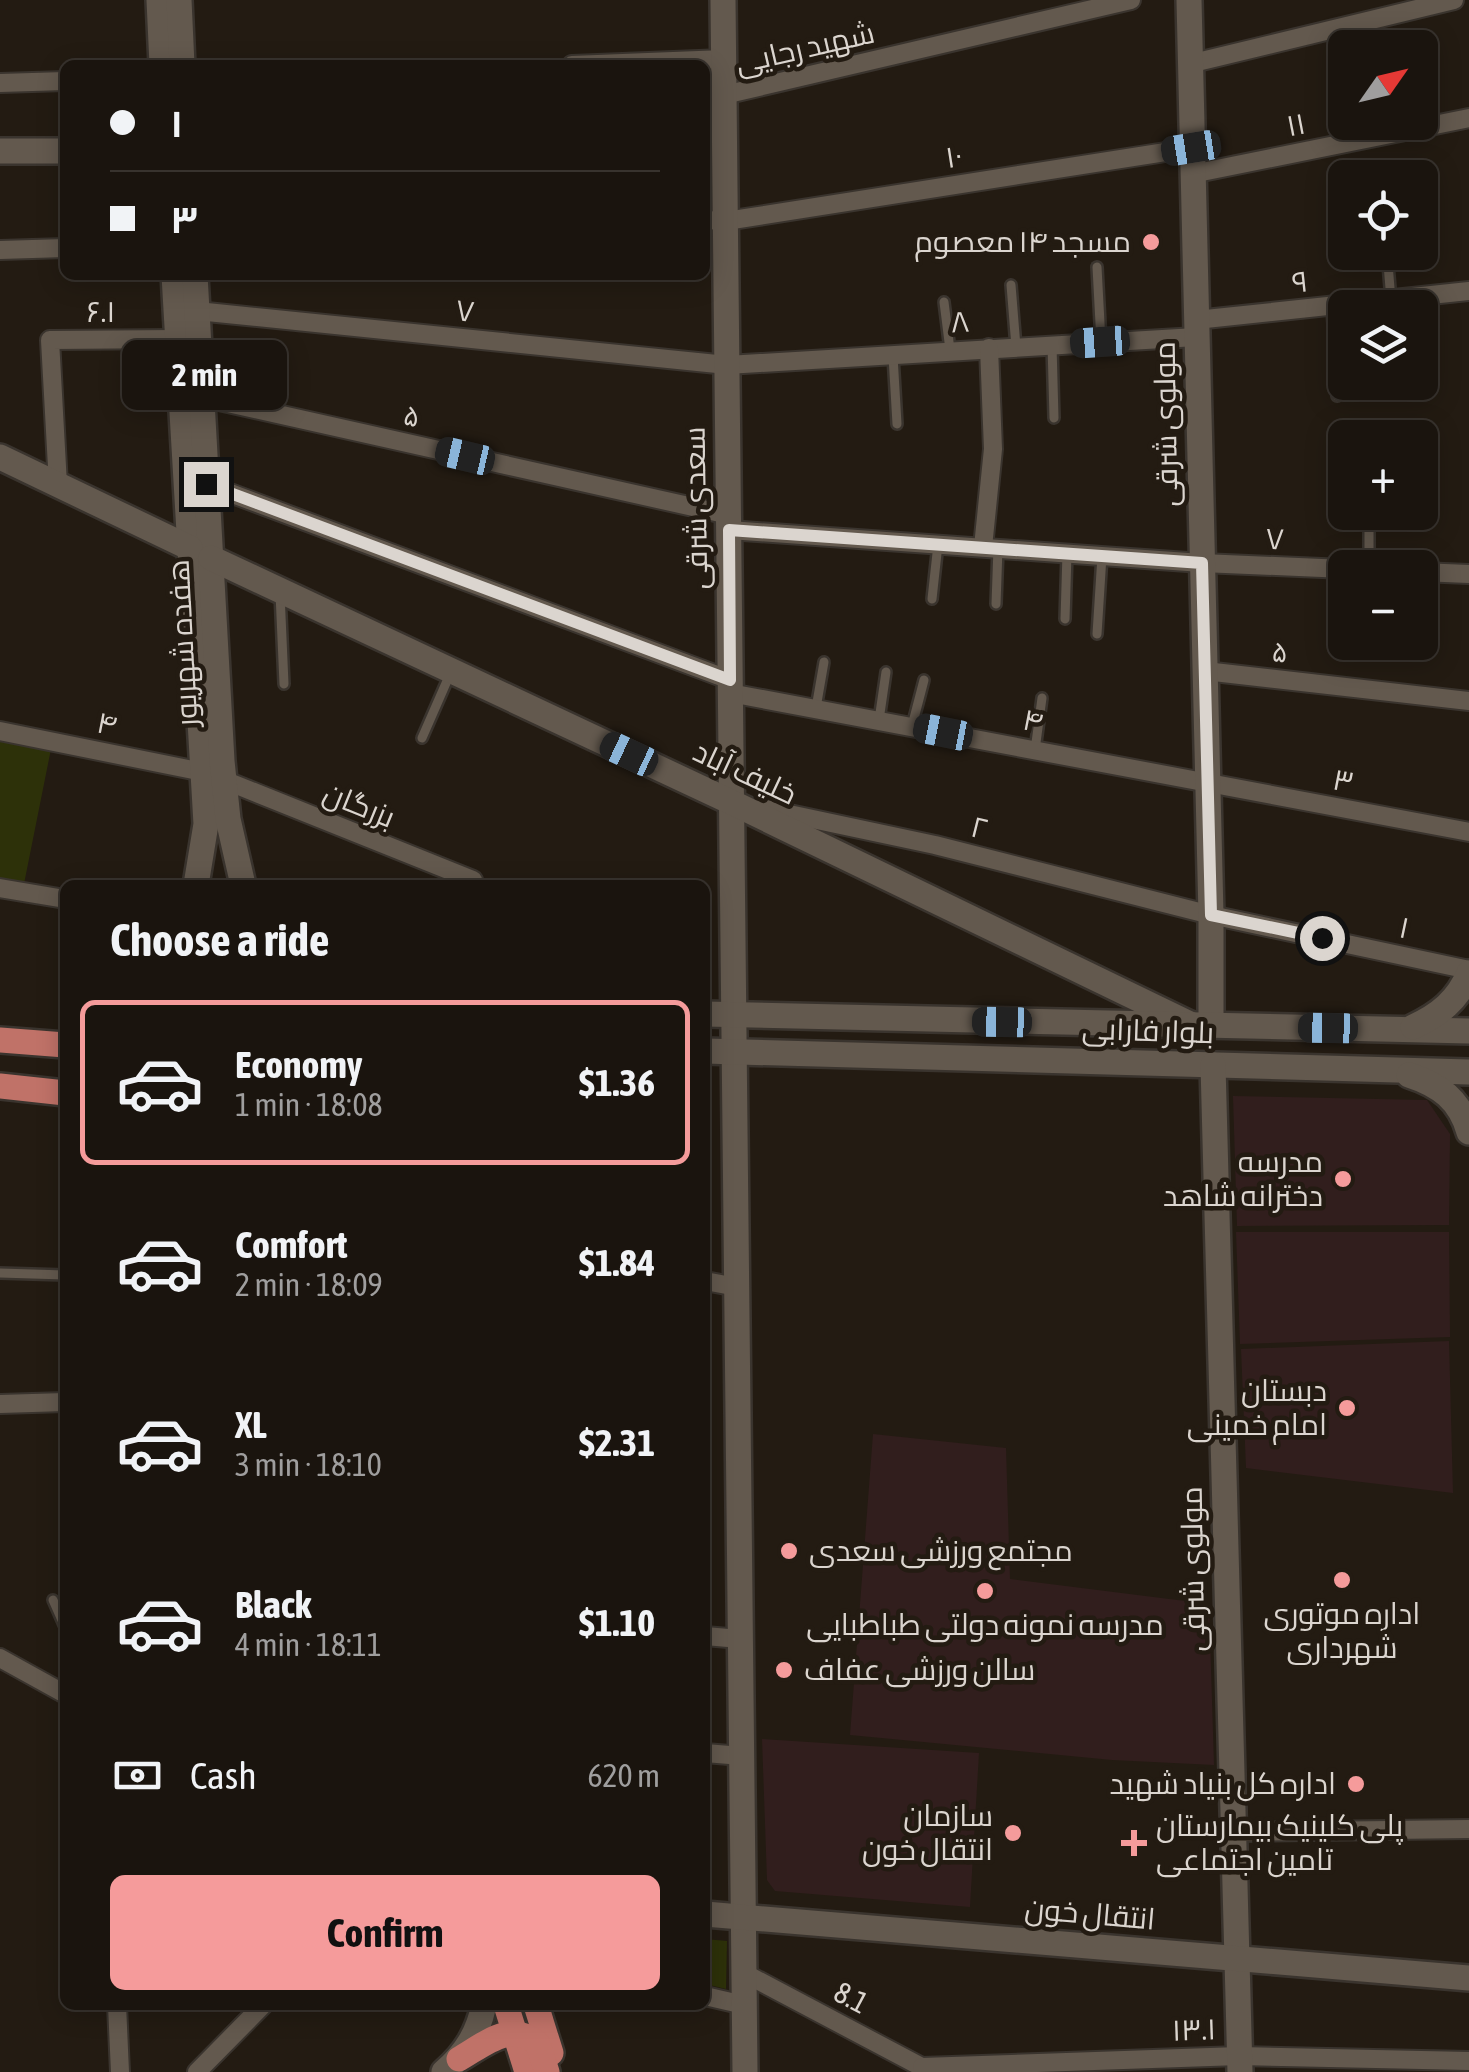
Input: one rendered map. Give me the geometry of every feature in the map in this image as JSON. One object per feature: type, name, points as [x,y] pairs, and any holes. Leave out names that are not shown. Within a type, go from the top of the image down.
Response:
[{"type":"main road","points":[[158,0],[162,60]]},
{"type":"main road","points":[[179,0],[182,60]]},
{"type":"main road","name":"سعدی شرقی","points":[[723,0],[724,95],[715,220],[727,365],[745,2072]]},
{"type":"main road","name":"مولوی شرقی","points":[[1189,0],[1211,915],[1202,1026]]},
{"type":"main road","points":[[0,151],[60,150]]},
{"type":"main road","name":"هفده شهریور","points":[[174,280],[200,553],[214,776],[242,880]]},
{"type":"main road","name":"هفده شهریور","points":[[194,280],[206,484],[200,553]]},
{"type":"main road","name":"خلیف آباد","points":[[0,458],[1202,1026]]},
{"type":"main road","points":[[629,754],[638,768],[711,810],[732,833]]},
{"type":"main road","name":"هفده شهریور","points":[[197,880],[214,776]]},
{"type":"main road","points":[[205,880],[206,824]]},
{"type":"main road","points":[[234,850],[234,880]]},
{"type":"main road","points":[[1406,1030],[1445,1008],[1457,996],[1469,972]]},
{"type":"main road","name":"بلوار فارابی","points":[[710,1014],[1469,1031]]},
{"type":"main road","points":[[0,1040],[60,1045]]},
{"type":"main road","name":"بلوار فارابی","points":[[710,1051],[1469,1072]]},
{"type":"main road","name":"مولوی شرقی","points":[[1213,1065],[1240,2064]]},
{"type":"main road","points":[[1395,1070],[1445,1092],[1460,1109],[1469,1132]]},
{"type":"main road","points":[[0,1086],[60,1092]]},
{"type":"main road","name":"انتقال خون","points":[[710,1915],[1469,1978]]},
{"type":"main road","points":[[452,2066],[478,2031],[483,2010]]},
{"type":"main road","points":[[507,2010],[527,2072]]},
{"type":"main road","points":[[538,2010],[557,2072]]},
{"type":"main road","points":[[452,2066],[505,2033],[514,2032],[538,2044],[548,2072]]},
{"type":"street","name":"شهید رجایی","points":[[724,95],[1131,0]]},
{"type":"street","points":[[1189,64],[1454,0]]},
{"type":"street","points":[[699,60],[724,59]]},
{"type":"street","points":[[0,83],[60,81]]},
{"type":"street","name":"۱۱","points":[[1192,161],[1469,118]]},
{"type":"street","name":"۱۰","points":[[715,220],[1192,161]]},
{"type":"street","points":[[0,250],[60,248]]},
{"type":"street","name":"۹","points":[[1438,295],[1469,291]]},
{"type":"street","name":"۹","points":[[1196,328],[1328,307]]},
{"type":"street","name":"۷","points":[[196,312],[727,365]]},
{"type":"street","name":"۸","points":[[727,365],[1100,342],[1196,328]]},
{"type":"street","name":"۶.۱","points":[[58,485],[50,340],[178,340]]},
{"type":"street","points":[[988,348],[993,449],[990,548]]},
{"type":"street","name":"۵","points":[[202,397],[729,523],[990,548]]},
{"type":"street","points":[[206,484],[730,686]]},
{"type":"street","name":"۷","points":[[990,548],[1328,568]]},
{"type":"street","points":[[1438,573],[1469,574]]},
{"type":"street","name":"۵","points":[[1204,670],[1469,701]]},
{"type":"street","name":"۴","points":[[730,686],[816,708],[1208,783]]},
{"type":"street","name":"۴","points":[[0,731],[214,776]]},
{"type":"street","name":"بزرگان","points":[[214,776],[472,880]]},
{"type":"street","name":"۳","points":[[1208,783],[1469,832]]},
{"type":"street","name":"۲","points":[[731,802],[934,845],[1211,915]]},
{"type":"street","points":[[0,888],[60,898]]},
{"type":"street","name":"۱","points":[[1211,915],[1469,972]]},
{"type":"street","points":[[710,1282],[736,1287]]},
{"type":"street","points":[[0,1404],[60,1402]]},
{"type":"street","points":[[710,1637],[740,1640]]},
{"type":"street","points":[[0,1658],[60,1691]]},
{"type":"street","points":[[710,1753],[742,1756]]},
{"type":"street","points":[[1232,1832],[1469,1829]]},
{"type":"street","name":"8.1","points":[[744,1973],[927,2070]]},
{"type":"street","points":[[710,1997],[744,2005]]},
{"type":"street","points":[[117,2010],[120,2072]]},
{"type":"street","points":[[196,2072],[257,2010]]},
{"type":"street","name":"۱۳.۱","points":[[927,2070],[1469,2061]]},
{"type":"lane","points":[[1097,267],[1100,342]]},
{"type":"lane","points":[[1011,285],[1016,346]]},
{"type":"lane","points":[[944,302],[950,350]]},
{"type":"lane","points":[[1052,345],[1054,418]]},
{"type":"lane","points":[[892,353],[896,424]]},
{"type":"lane","points":[[932,598],[938,544]]},
{"type":"lane","points":[[990,548],[996,604]]},
{"type":"lane","points":[[1065,618],[1067,553]]},
{"type":"lane","points":[[1098,634],[1102,556]]},
{"type":"lane","points":[[280,591],[284,684]]},
{"type":"lane","points":[[816,708],[824,662]]},
{"type":"lane","points":[[422,738],[450,672]]},
{"type":"lane","points":[[878,720],[886,672]]},
{"type":"lane","points":[[912,726],[924,680]]},
{"type":"lane","points":[[1035,750],[1042,698]]},
{"type":"lane","points":[[0,1273],[60,1274]]},
{"type":"lane","points":[[53,1600],[60,1616]]},
{"type":"shaded area","name":"مدرسه دخترانه شاهد","points":[[1233,1096],[1427,1100],[1450,1134],[1449,1225],[1237,1226]]},
{"type":"shaded area","points":[[1236,1232],[1449,1232],[1450,1337],[1240,1344]]},
{"type":"shaded area","name":"دبستان امام خمینی","points":[[1449,1341],[1453,1493],[1246,1468],[1241,1349]]},
{"type":"shaded area","name":"مدرسه نمونه دولتی طباطبایی","points":[[873,1434],[1006,1448],[1010,1579],[1209,1604],[1214,1765],[1112,1760],[850,1735]]},
{"type":"shaded area","points":[[762,1739],[979,1753],[970,1907],[775,1891],[767,1880]]},
{"type":"green space","points":[[0,739],[51,749],[24,884],[0,881]]},
{"type":"green space","points":[[710,1939],[727,1941],[726,1989],[710,1985]]},
{"type":"place","name":"مسجد ۱۴ معصوم","points":[[1151,242]]},
{"type":"place","name":"مدرسه دخترانه شاهد","points":[[1343,1179]]},
{"type":"place","name":"دبستان امام خمینی","points":[[1347,1408]]},
{"type":"place","name":"مجتمع ورزشی سعدی","points":[[789,1551]]},
{"type":"place","name":"اداره موتوری شهرداری","points":[[1342,1580]]},
{"type":"place","name":"مدرسه نمونه دولتی طباطبایی","points":[[985,1591]]},
{"type":"place","name":"سالن ورزشی عفاف","points":[[784,1670]]},
{"type":"place","name":"اداره کل بنیاد شهید","points":[[1356,1784]]},
{"type":"place","name":"سازمان انتقال خون","points":[[1013,1833]]},
{"type":"place","name":"پلی کلینیک بیمارستان تامین اجتماعی","points":[[1134,1843]]},
{"type":"route","points":[[206,484],[730,680],[729,530],[1202,563],[1211,915],[1322,938]]}]
